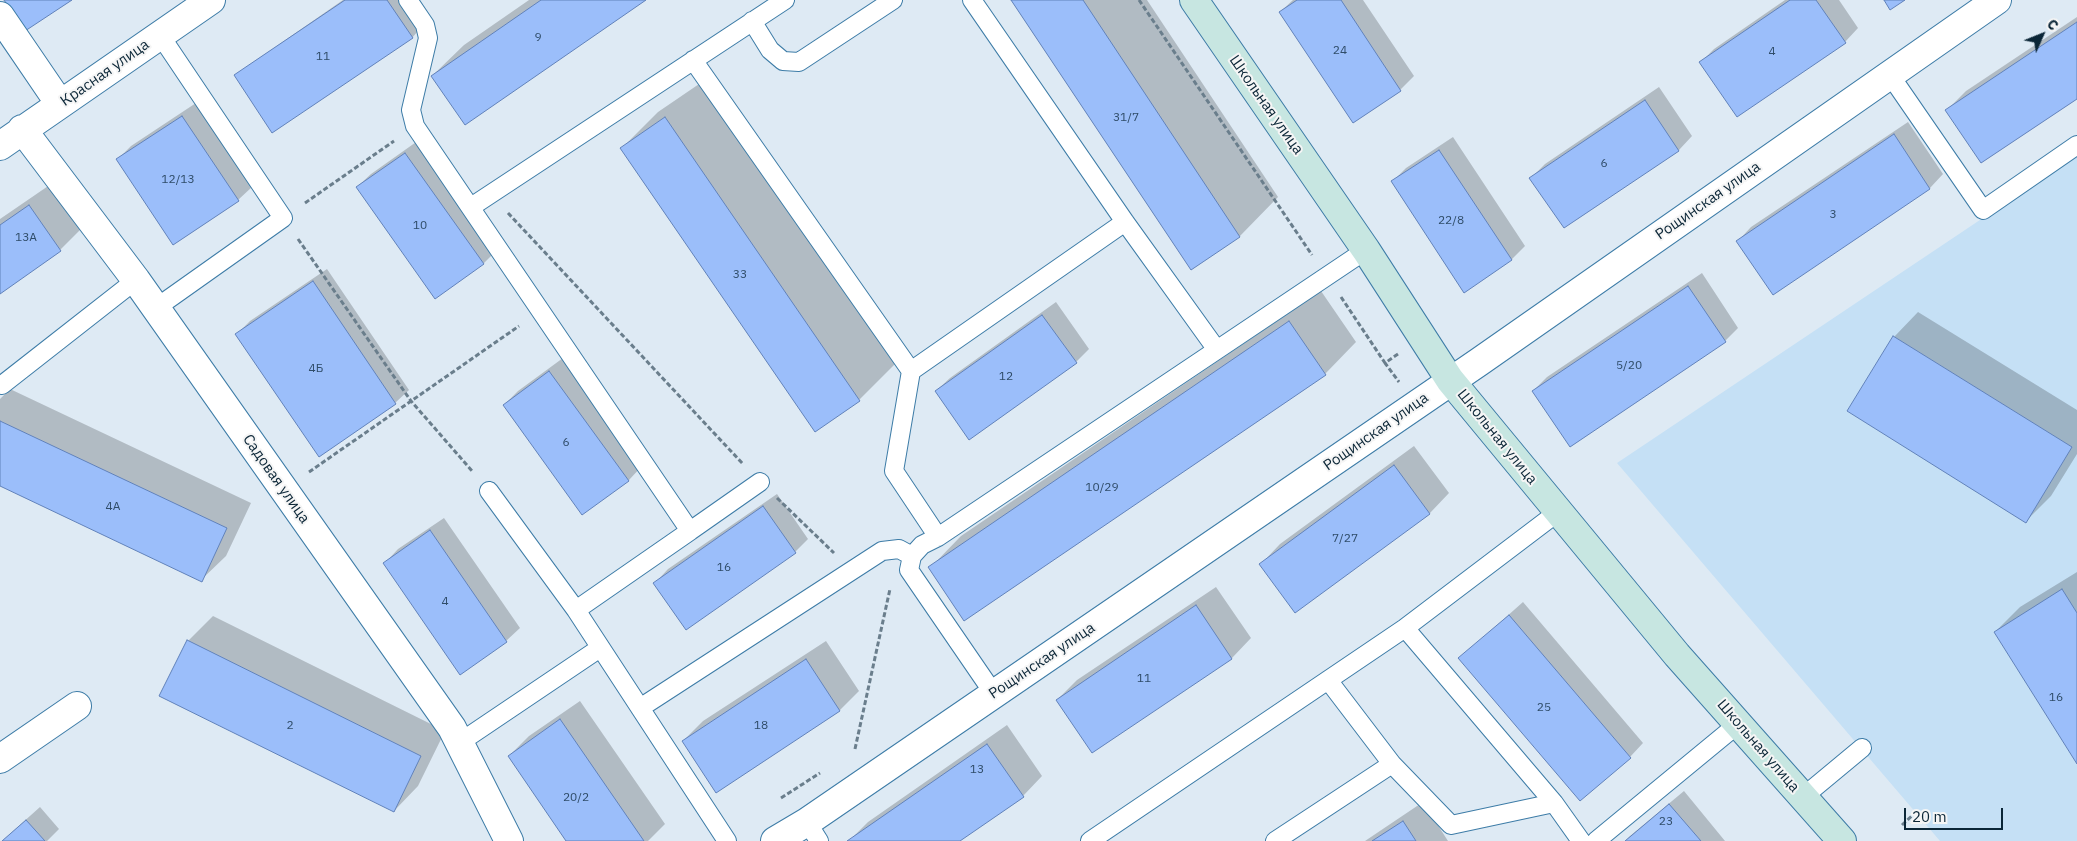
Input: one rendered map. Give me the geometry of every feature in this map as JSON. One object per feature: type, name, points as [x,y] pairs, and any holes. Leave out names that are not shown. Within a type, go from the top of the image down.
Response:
[{"type":"street","name":"Красная улица","points":[[0,146],[211,0]]},
{"type":"street","name":"Школьная улица","points":[[1194,0],[1366,250],[1450,380],[1677,655],[1842,841]]},
{"type":"street","name":"Рощинская улица","points":[[775,841],[813,831],[994,694],[1997,0]]},
{"type":"street","points":[[0,16],[60,104]]},
{"type":"street","name":"Садовая улица","points":[[22,129],[136,280],[452,728],[509,841]]},
{"type":"street","points":[[0,759],[77,706]]},
{"type":"lane","points":[[408,0],[425,26],[428,38],[411,110],[415,126],[690,531]]},
{"type":"lane","points":[[471,207],[785,0]]},
{"type":"lane","points":[[752,21],[770,50],[783,61],[799,62],[893,0]]},
{"type":"lane","points":[[972,0],[1125,222],[1217,350]]},
{"type":"lane","points":[[156,308],[284,218],[160,35]]},
{"type":"lane","points":[[693,60],[911,371],[894,471],[938,537]]},
{"type":"lane","points":[[1890,74],[1983,210],[2077,145]]},
{"type":"lane","points":[[911,371],[1125,222]]},
{"type":"lane","points":[[640,708],[882,551],[906,552],[938,537],[1366,250]]},
{"type":"lane","points":[[2,386],[136,280]]},
{"type":"lane","points":[[576,610],[760,482]]},
{"type":"lane","points":[[489,491],[576,610],[728,841]]},
{"type":"lane","points":[[1090,841],[1111,836],[1328,680],[1405,628],[1558,512]]},
{"type":"lane","points":[[906,552],[909,570],[994,694]]},
{"type":"lane","points":[[1405,628],[1554,803],[1581,841]]},
{"type":"lane","points":[[459,743],[600,648]]},
{"type":"lane","points":[[1328,680],[1392,764],[1451,825],[1554,803]]},
{"type":"lane","points":[[1596,841],[1738,724]]},
{"type":"lane","points":[[1803,798],[1862,748]]},
{"type":"lane","points":[[1275,841],[1392,764]]},
{"type":"path","points":[[1139,0],[1385,363]]},
{"type":"path","points":[[415,126],[284,218],[411,401],[489,491]]},
{"type":"path","points":[[491,194],[760,482],[852,571]]},
{"type":"path","points":[[284,490],[541,311]]},
{"type":"path","points":[[855,750],[906,552]]},
{"type":"path","points":[[1902,825],[1916,812]]},
{"type":"shaded area","points":[[2077,155],[2077,613],[2062,590],[1994,632],[2077,764],[2077,841],[1940,841],[1617,463]],"holes":[[[1893,336],[2072,447],[2026,522],[1847,411]]]},
{"type":"building","points":[[4,0],[72,0],[25,31]]},
{"type":"building","points":[[345,0],[387,0],[413,38],[272,133],[234,75]]},
{"type":"building","points":[[541,0],[646,0],[465,125],[431,76]]},
{"type":"building","points":[[1011,0],[1083,0],[1240,237],[1191,270]]},
{"type":"building","points":[[1297,0],[1341,0],[1401,91],[1353,123],[1279,12]]},
{"type":"building","points":[[1790,0],[1816,0],[1846,43],[1737,117],[1699,62]]},
{"type":"building","points":[[1884,0],[1905,0],[1890,10]]},
{"type":"building","points":[[2077,22],[2077,99],[1981,163],[1945,110]]},
{"type":"building","points":[[1645,100],[1679,151],[1564,228],[1529,178]]},
{"type":"building","points":[[182,116],[239,201],[173,245],[116,159]]},
{"type":"building","points":[[665,117],[860,401],[815,432],[620,148]]},
{"type":"building","points":[[1894,134],[1930,189],[1773,295],[1736,241]]},
{"type":"building","points":[[1439,150],[1512,260],[1464,293],[1391,181]]},
{"type":"building","points":[[405,153],[484,264],[435,299],[356,187]]},
{"type":"building","points":[[29,205],[61,251],[0,294],[0,225]]},
{"type":"building","points":[[313,281],[396,404],[319,457],[235,334]]},
{"type":"building","points":[[1688,286],[1726,342],[1570,447],[1532,391]]},
{"type":"building","points":[[1042,315],[1077,363],[969,440],[935,391]]},
{"type":"building","points":[[1289,321],[1326,375],[964,621],[928,567]]},
{"type":"building","points":[[1893,336],[2072,447],[2026,523],[1847,411]]},
{"type":"building","points":[[549,371],[629,481],[582,515],[503,405]]},
{"type":"building","points":[[0,421],[227,528],[202,582],[0,486]]},
{"type":"building","points":[[1394,465],[1430,514],[1295,613],[1259,564]]},
{"type":"building","points":[[763,506],[796,553],[686,630],[653,583]]},
{"type":"building","points":[[430,530],[507,642],[460,675],[383,563]]},
{"type":"building","points":[[2062,589],[2077,613],[2077,764],[1994,632]]},
{"type":"building","points":[[1196,605],[1232,659],[1092,753],[1056,700]]},
{"type":"building","points":[[1509,615],[1631,758],[1580,801],[1458,658]]},
{"type":"building","points":[[187,640],[421,756],[394,812],[159,696]]},
{"type":"building","points":[[806,659],[840,711],[716,793],[682,741]]},
{"type":"building","points":[[560,719],[644,841],[566,841],[508,756]]},
{"type":"building","points":[[987,744],[1024,797],[960,841],[847,841]]},
{"type":"building","points":[[1669,804],[1701,841],[1625,841]]},
{"type":"building","points":[[26,820],[45,841],[2,841]]},
{"type":"building","points":[[1403,821],[1416,841],[1372,841]]}]
